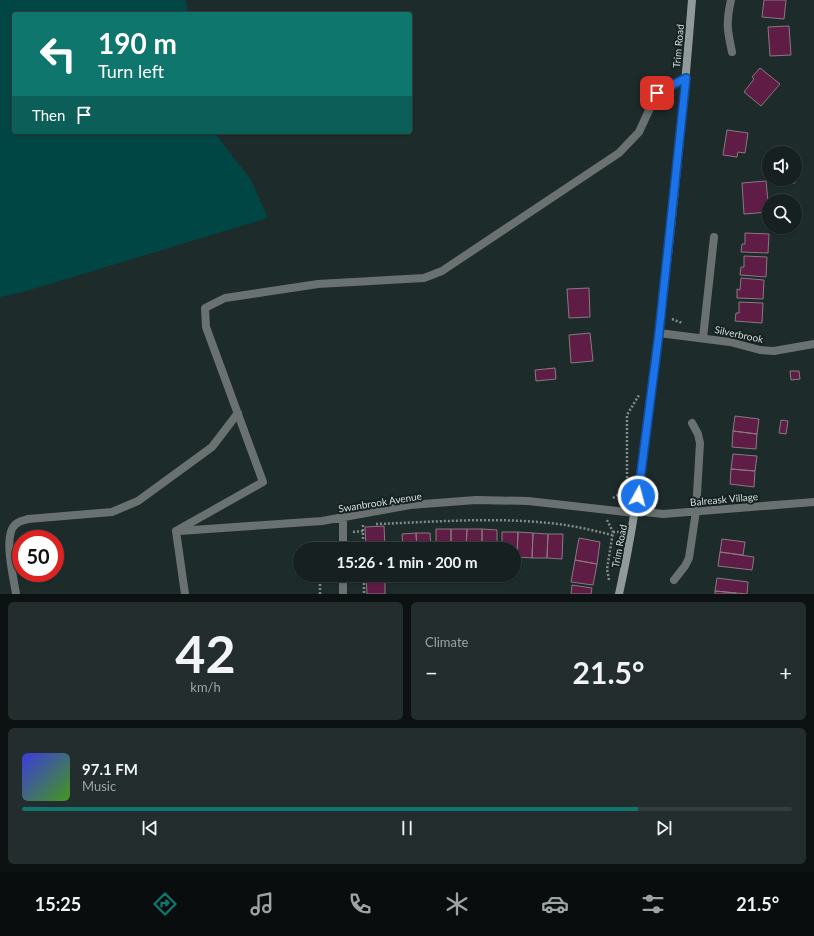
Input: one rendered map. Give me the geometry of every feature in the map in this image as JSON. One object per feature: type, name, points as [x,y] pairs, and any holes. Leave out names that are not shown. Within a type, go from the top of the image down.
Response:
[{"type":"main road","name":"Trim Road","points":[[620,594],[636,512],[659,333],[686,78],[692,0]]},
{"type":"street","points":[[731,0],[727,19],[727,29],[732,52]]},
{"type":"street","points":[[185,594],[176,531],[263,482],[206,327],[205,308],[225,298],[311,285],[424,278],[442,271],[619,153],[639,132],[657,93],[686,78]]},
{"type":"street","points":[[703,338],[714,237]]},
{"type":"street","name":"Silverbrook","points":[[659,333],[730,342],[760,350],[774,351],[814,344]]},
{"type":"street","points":[[16,594],[9,535],[15,524],[28,519],[112,512],[138,501],[212,447],[238,413]]},
{"type":"street","points":[[674,580],[685,566],[689,558],[696,511],[700,443],[698,434],[692,423]]},
{"type":"street","name":"Swanbrook Avenue","points":[[176,531],[322,521],[410,505],[476,500],[528,501],[636,512]]},
{"type":"street","name":"Balreask Village","points":[[636,512],[663,514],[814,502]]},
{"type":"street","points":[[343,518],[343,542]]},
{"type":"street","points":[[344,582],[344,594]]},
{"type":"path","points":[[627,478],[627,415],[638,395],[652,388]]},
{"type":"path","points":[[609,500],[617,497],[621,493],[624,493]]},
{"type":"path","points":[[607,517],[612,533],[607,569],[609,580]]},
{"type":"path","points":[[363,542],[362,525],[475,521],[535,522],[612,533],[617,532]]},
{"type":"path","points":[[320,582],[320,594]]},
{"type":"path","points":[[364,582],[364,594]]},
{"type":"shaded area","points":[[0,0],[186,0],[188,12],[12,12],[12,134],[216,134],[251,180],[268,218],[23,292],[0,297]]},
{"type":"building","points":[[764,0],[786,0],[784,19],[762,17]]},
{"type":"building","points":[[789,26],[791,55],[770,56],[768,27]]},
{"type":"building","points":[[760,68],[780,84],[761,106],[744,92],[754,79],[752,77]]},
{"type":"building","points":[[727,130],[748,133],[745,153],[738,152],[737,157],[723,155]]},
{"type":"building","points":[[762,181],[762,186],[766,186],[767,194],[762,194],[762,213],[744,214],[742,183]]},
{"type":"building","points":[[745,233],[769,234],[768,253],[741,252],[742,244],[745,244]]},
{"type":"building","points":[[744,256],[767,257],[766,277],[740,275],[741,267],[744,267]]},
{"type":"building","points":[[741,278],[764,280],[763,299],[737,298],[737,289],[740,290]]},
{"type":"building","points":[[589,288],[590,317],[569,318],[567,289]]},
{"type":"building","points":[[739,302],[763,303],[762,323],[735,321],[736,313],[739,313]]},
{"type":"building","points":[[590,333],[593,361],[571,363],[569,335]]},
{"type":"building","points":[[555,368],[556,379],[536,381],[535,370]]},
{"type":"building","points":[[790,371],[799,371],[800,379],[791,380]]},
{"type":"building","points":[[735,416],[759,419],[757,434],[733,431]]},
{"type":"building","points":[[781,420],[788,421],[786,434],[779,433]]},
{"type":"building","points":[[733,431],[757,434],[756,449],[732,447]]},
{"type":"building","points":[[733,454],[757,456],[755,471],[731,469]]},
{"type":"building","points":[[731,469],[755,471],[754,487],[730,484]]},
{"type":"building","points":[[384,526],[385,542],[366,542],[365,527]]},
{"type":"building","points":[[436,529],[451,529],[451,542],[436,542]]},
{"type":"building","points":[[451,529],[467,529],[466,542],[451,542]]},
{"type":"building","points":[[467,529],[482,529],[482,542],[466,542]]},
{"type":"building","points":[[482,529],[497,530],[497,542],[482,542]]},
{"type":"building","points":[[502,532],[518,532],[518,542],[502,542]]},
{"type":"building","points":[[518,532],[533,533],[532,558],[521,557],[521,542],[518,542]]},
{"type":"building","points":[[416,533],[417,542],[403,542],[402,534]]},
{"type":"building","points":[[416,533],[430,533],[431,542],[417,542]]},
{"type":"building","points":[[533,533],[548,534],[547,558],[532,558]]},
{"type":"building","points":[[548,534],[563,534],[562,559],[547,558]]},
{"type":"building","points":[[579,538],[600,542],[597,564],[575,560]]},
{"type":"building","points":[[722,539],[745,542],[743,555],[720,552]]},
{"type":"building","points":[[720,552],[754,557],[752,570],[718,566]]},
{"type":"building","points":[[575,560],[597,564],[593,585],[571,582]]},
{"type":"building","points":[[717,578],[748,582],[747,594],[715,591]]},
{"type":"building","points":[[366,582],[385,582],[385,594],[367,594]]},
{"type":"building","points":[[572,585],[592,588],[591,594],[571,594]]},
{"type":"building","points":[[715,591],[736,593],[736,594],[715,594]]},
{"type":"route","points":[[638,496],[659,333],[683,118],[686,78],[657,93]]}]
